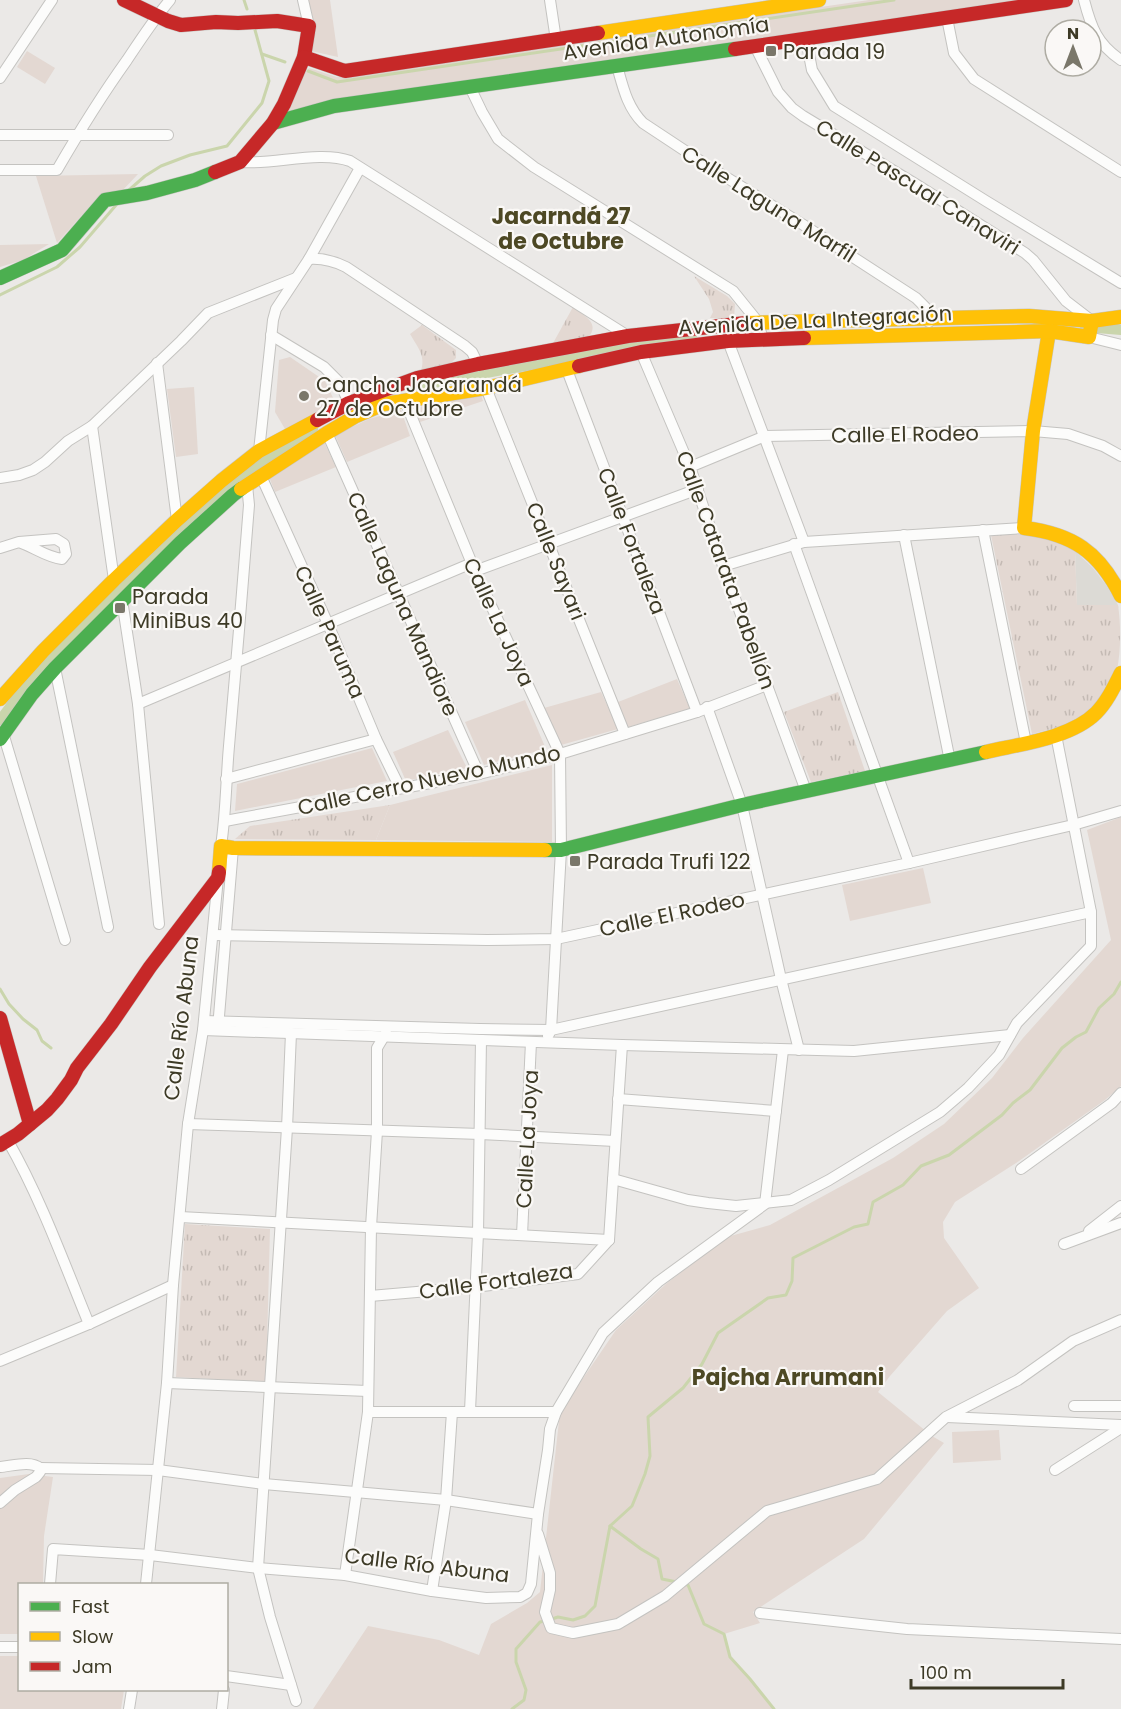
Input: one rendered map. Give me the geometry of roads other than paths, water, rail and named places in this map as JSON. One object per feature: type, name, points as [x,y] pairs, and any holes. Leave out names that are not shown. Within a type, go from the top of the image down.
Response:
[{"type":"street","points":[[0,78],[52,0]]},
{"type":"street","points":[[124,0],[181,25],[277,21],[309,26]]},
{"type":"street","points":[[0,170],[57,170],[76,136],[170,0]]},
{"type":"street","points":[[240,162],[273,123],[284,104],[304,57],[309,26],[303,0]]},
{"type":"street","points":[[550,0],[556,40]]},
{"type":"street","name":"Avenida Autonomía","points":[[304,57],[345,71],[556,40],[731,7],[819,0]]},
{"type":"street","name":"Avenida Autonomía","points":[[273,123],[334,106],[1066,0]]},
{"type":"street","points":[[1084,0],[1091,27],[1105,47],[1121,60]]},
{"type":"street","points":[[947,18],[954,53],[974,79],[1121,172]]},
{"type":"street","name":"Calle Pascual Canaviri","points":[[806,39],[812,70],[834,106],[1121,283]]},
{"type":"street","name":"Calle Pascual Canaviri","points":[[755,46],[772,82],[792,108],[1025,253],[1034,260],[1066,301],[1092,321]]},
{"type":"street","name":"Calle Laguna Marfil","points":[[617,66],[624,94],[635,115],[643,123],[916,298],[925,307],[929,318]]},
{"type":"street","points":[[470,87],[498,139],[534,167],[733,291],[758,322],[763,340]]},
{"type":"street","points":[[0,135],[168,135]]},
{"type":"street","points":[[3,275],[62,250],[105,200],[147,193],[195,180],[240,162],[341,158],[350,161],[628,336]]},
{"type":"street","points":[[258,451],[276,309],[309,259],[360,168]]},
{"type":"street","points":[[309,259],[320,258],[334,261],[346,267],[465,346],[472,352],[478,364]]},
{"type":"street","points":[[0,478],[33,470],[68,441],[92,426],[208,313],[296,278]]},
{"type":"street","name":"Avenida De La Integración","points":[[0,699],[43,651],[114,580],[177,520],[258,451],[349,403],[417,378],[478,364],[628,336],[758,322],[1029,316],[1092,321],[1121,317]]},
{"type":"street","points":[[929,318],[930,334]]},
{"type":"street","points":[[1092,321],[1089,337],[1121,345]]},
{"type":"street","points":[[1024,528],[1033,431],[1048,332]]},
{"type":"street","name":"Avenida De La Integración","points":[[2,736],[32,694],[55,668],[180,543],[247,485],[327,433],[356,416],[384,404],[486,388],[642,352],[728,341],[1048,332],[1121,339]]},
{"type":"street","points":[[271,335],[324,367],[340,384],[349,403]]},
{"type":"street","points":[[728,341],[765,436],[876,775],[909,863]]},
{"type":"street","name":"Calle Catarata Pabellón","points":[[642,352],[690,467],[723,566],[806,791]]},
{"type":"street","points":[[157,363],[177,520]]},
{"type":"street","name":"Calle Fortaleza","points":[[567,370],[623,516],[742,805],[799,1050]]},
{"type":"street","name":"Calle Sayari","points":[[486,388],[626,734]]},
{"type":"street","name":"Calle La Joya","points":[[405,401],[473,567],[560,754],[561,850],[551,1030]]},
{"type":"street","points":[[92,426],[114,580]]},
{"type":"street","name":"Calle El Rodeo","points":[[690,467],[765,436],[1033,431],[1068,434],[1103,446],[1121,456]]},
{"type":"street","name":"Calle Laguna Mandiore","points":[[327,433],[479,774]]},
{"type":"street","name":"Calle Paruma","points":[[261,476],[328,624],[376,739],[400,788]]},
{"type":"street","name":"Calle Río Abuna","points":[[146,1583],[167,1383],[173,1285],[188,1124],[204,1026],[218,878],[227,847],[226,779],[249,505],[247,485]]},
{"type":"street","points":[[138,704],[399,594],[473,567],[549,544],[698,489]]},
{"type":"street","points":[[723,566],[799,543],[983,530],[1042,529],[1076,542],[1090,552],[1104,566],[1121,596]]},
{"type":"street","points":[[983,530],[1026,743]]},
{"type":"street","points":[[904,535],[950,760]]},
{"type":"street","points":[[0,548],[19,542]]},
{"type":"street","points":[[122,600],[138,704],[159,924]]},
{"type":"street","points":[[55,668],[108,927]]},
{"type":"street","points":[[218,1026],[225,936],[227,847],[561,850],[742,805],[1056,735],[1074,729],[1095,713],[1112,692],[1121,673]]},
{"type":"street","name":"Calle Cerro Nuevo Mundo","points":[[225,821],[479,774],[560,754],[767,686]]},
{"type":"street","points":[[613,1179],[687,1200],[736,1206],[791,1200],[820,1185],[940,1112],[968,1088],[999,1055],[1017,1023],[1092,946],[1091,912],[1056,735]]},
{"type":"street","points":[[2,736],[64,940]]},
{"type":"street","points":[[226,779],[376,739]]},
{"type":"street","name":"Calle El Rodeo","points":[[213,935],[487,940],[556,939],[909,863],[1073,825],[1121,811]]},
{"type":"street","points":[[89,1324],[40,1204],[20,1162],[4,1143],[30,1124],[55,1101],[150,966],[218,878]]},
{"type":"street","points":[[204,1026],[392,1026],[551,1030],[1091,912]]},
{"type":"street","points":[[0,1018],[6,1058],[30,1124]]},
{"type":"street","points":[[218,1026],[291,1033],[382,1037],[854,1051],[1010,1035]]},
{"type":"street","points":[[345,1575],[368,1412],[371,1227],[377,1131],[377,1048],[382,1037],[392,1026]]},
{"type":"street","points":[[544,1042],[551,1030]]},
{"type":"street","points":[[291,1033],[287,1128],[258,1568],[270,1617],[296,1701]]},
{"type":"street","points":[[470,1411],[478,1233],[481,1040]]},
{"type":"street","name":"Calle La Joya","points":[[522,1235],[531,1042]]},
{"type":"street","points":[[180,1217],[609,1240],[622,1045]]},
{"type":"street","points":[[765,1204],[783,1050]]},
{"type":"street","points":[[1021,1169],[1112,1103],[1121,1094]]},
{"type":"street","points":[[618,1100],[776,1111]]},
{"type":"street","points":[[188,1124],[615,1141]]},
{"type":"street","name":"Calle Río Abuna","points":[[50,1583],[53,1549],[150,1555],[258,1568],[345,1575],[486,1598],[520,1597],[527,1593],[531,1584],[550,1429],[556,1412],[603,1333],[658,1282],[765,1204]]},
{"type":"street","points":[[1082,1237],[1121,1206]]},
{"type":"street","points":[[1064,1244],[1121,1223]]},
{"type":"street","name":"Calle Fortaleza","points":[[370,1296],[475,1287],[578,1274],[609,1240]]},
{"type":"street","points":[[0,1361],[89,1324],[173,1285]]},
{"type":"street","points":[[537,1530],[550,1573],[550,1590],[544,1612],[551,1628],[573,1633],[618,1624],[665,1596],[767,1511],[877,1479],[946,1417],[1017,1380],[1073,1341],[1121,1320]]},
{"type":"street","points":[[167,1383],[368,1391]]},
{"type":"street","points":[[1074,1407],[1121,1406]]},
{"type":"street","points":[[368,1412],[556,1412]]},
{"type":"street","points":[[432,1591],[446,1500],[452,1412]]},
{"type":"street","points":[[946,1417],[1121,1426]]},
{"type":"street","points":[[1055,1470],[1121,1426]]},
{"type":"street","points":[[0,1467],[29,1464],[40,1468],[158,1470],[264,1484],[446,1500],[538,1514]]},
{"type":"street","points":[[0,1503],[36,1477],[40,1468]]},
{"type":"street","points":[[760,1613],[907,1629],[1121,1639]]},
{"type":"street","points":[[0,1647],[18,1647]]},
{"type":"street","points":[[228,1676],[291,1685]]},
{"type":"street","points":[[129,1709],[132,1691]]},
{"type":"street","points":[[222,1709],[224,1691]]},
{"type":"waterway","points":[[244,0],[247,9]]},
{"type":"waterway","points":[[308,71],[337,82],[894,0]]},
{"type":"waterway","points":[[129,190],[161,166],[190,155],[227,146],[262,103],[269,81],[255,30]]},
{"type":"waterway","points":[[262,54],[285,62]]},
{"type":"waterway","points":[[0,295],[57,267],[80,247],[117,204]]},
{"type":"waterway","points":[[1085,327],[1121,330]]},
{"type":"waterway","points":[[416,386],[579,356],[614,346],[692,336]]},
{"type":"waterway","points":[[0,720],[57,651],[205,505],[237,480],[313,429]]},
{"type":"waterway","points":[[552,1619],[558,1617],[573,1620],[585,1616],[595,1606],[610,1526],[632,1506],[645,1474],[650,1456],[648,1417],[683,1388],[702,1364],[718,1333],[768,1298],[786,1295],[792,1281],[793,1258],[854,1227],[868,1224],[873,1202],[903,1185],[921,1166],[949,1155],[1002,1115],[1030,1090],[1062,1048],[1086,1032],[1099,1008],[1114,994],[1121,982]]},
{"type":"waterway","points":[[0,989],[9,1004],[37,1030],[42,1041],[51,1048]]},
{"type":"waterway","points":[[610,1526],[658,1559],[662,1579],[677,1582]]},
{"type":"waterway","points":[[683,1584],[688,1585],[704,1624],[724,1634],[730,1657],[774,1709]]},
{"type":"waterway","points":[[512,1709],[524,1700],[526,1690],[516,1662],[516,1649],[540,1622],[545,1621]]},
{"type":"place","name":"Parada 19","points":[[771,51]]},
{"type":"place","name":"Cancha Jacarandá 27 de Octubre","points":[[304,396]]},
{"type":"place","name":"Parada MiniBus 40","points":[[120,608]]},
{"type":"place","name":"Parada Trufi 122","points":[[575,861]]},
{"type":"district","name":"Jacarndá 27 de Octubre","points":[[561,228]]},
{"type":"district","name":"Pajcha Arrumani","points":[[788,1377]]}]
